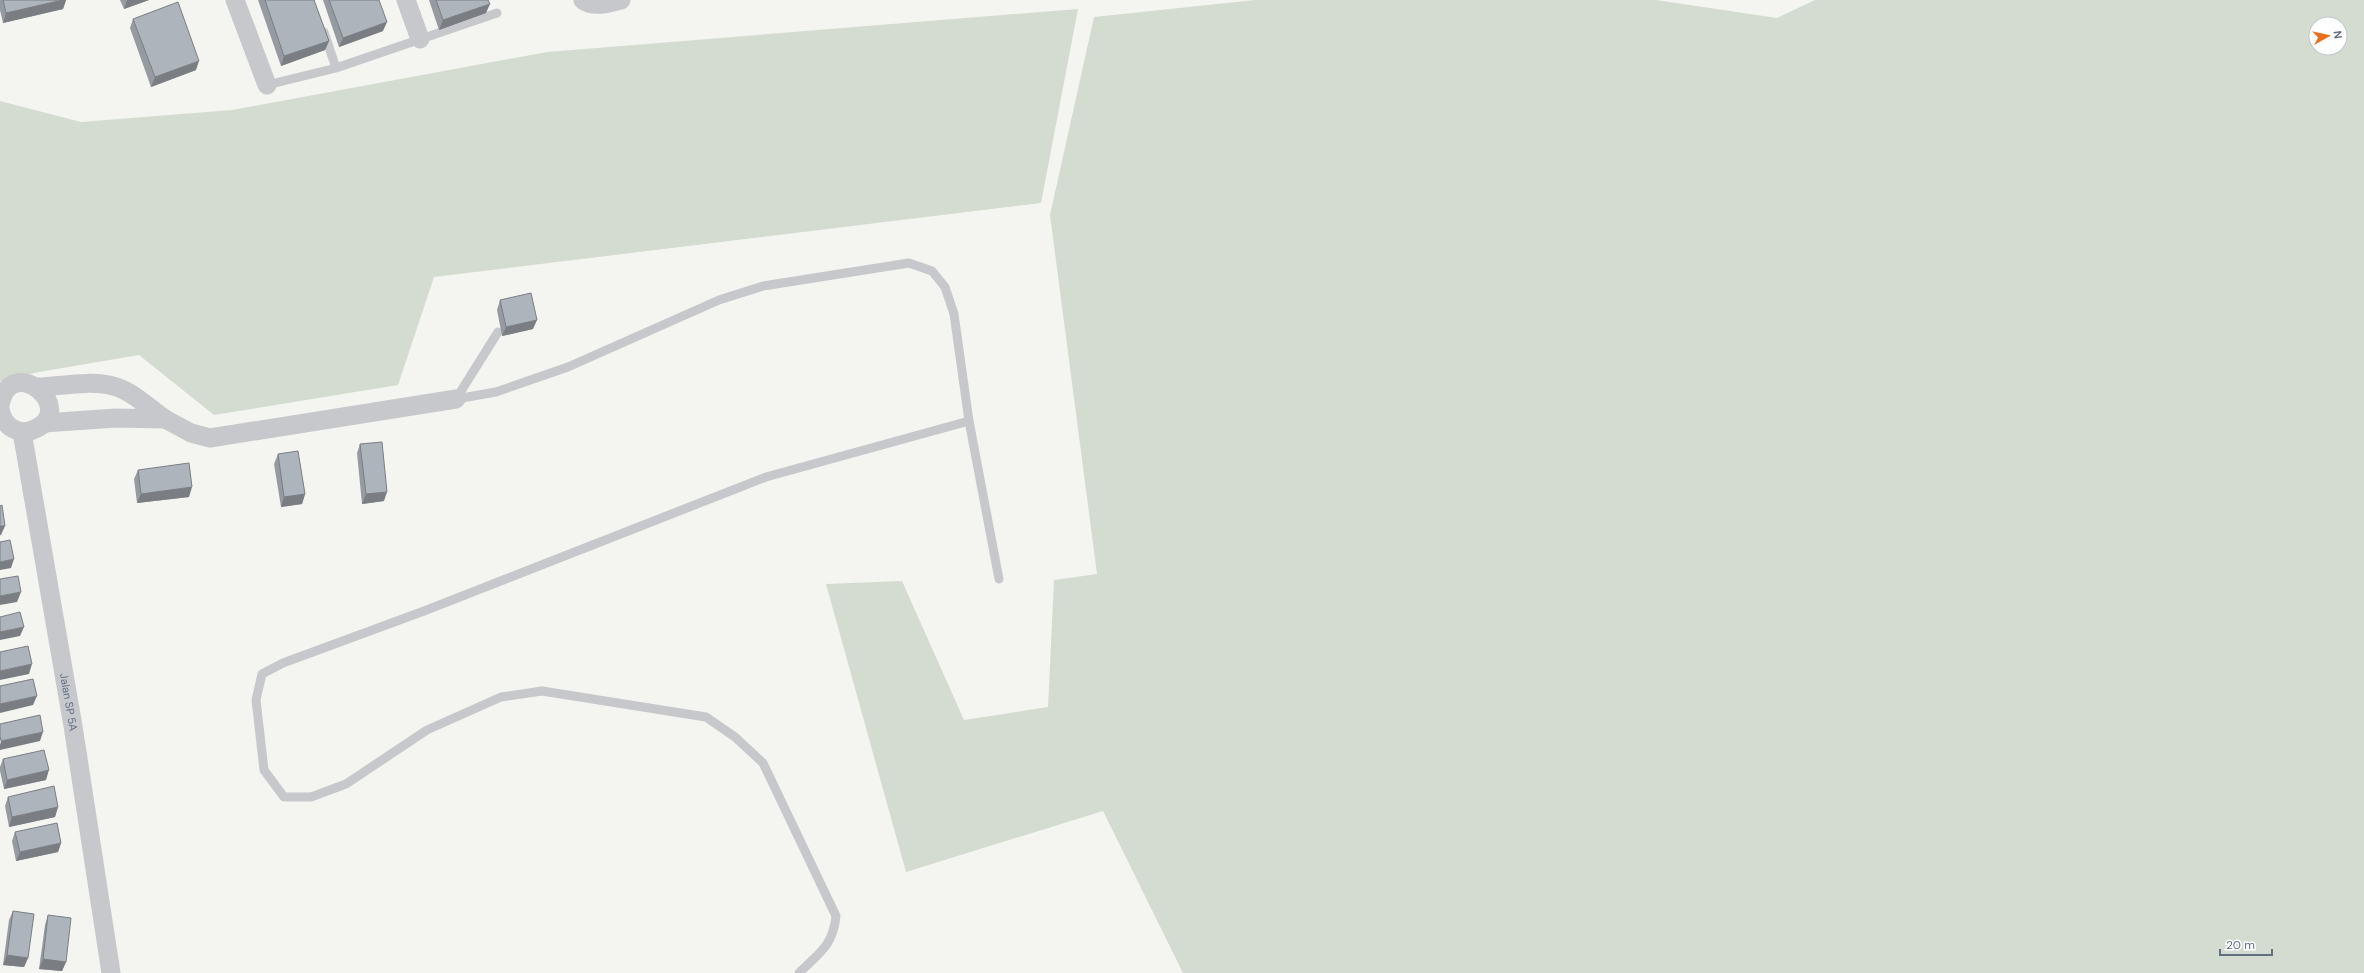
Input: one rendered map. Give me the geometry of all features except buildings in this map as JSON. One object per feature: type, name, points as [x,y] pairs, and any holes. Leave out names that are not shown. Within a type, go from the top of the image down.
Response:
[{"type":"street","points":[[235,0],[267,85]]},
{"type":"street","points":[[406,0],[420,39]]},
{"type":"street","points":[[583,0],[586,3],[606,5],[621,0]]},
{"type":"street","points":[[0,405],[1,398],[10,387],[24,383],[38,387],[96,384],[113,386],[125,391],[165,419],[191,433],[210,438],[456,399]]},
{"type":"street","points":[[38,387],[48,400],[49,408],[44,423]]},
{"type":"street","points":[[0,408],[3,420],[8,426],[22,432],[34,430],[44,423],[116,418],[165,419]]},
{"type":"street","name":"Jalan SP 5A","points":[[22,432],[73,726],[112,973]]},
{"type":"lane","points":[[267,85],[336,68],[496,13]]},
{"type":"lane","points":[[320,20],[336,68]]},
{"type":"lane","points":[[456,399],[496,392],[568,367],[719,300],[763,286],[909,263],[932,271],[946,287],[954,314],[969,421],[999,579]]},
{"type":"lane","points":[[456,399],[498,332]]},
{"type":"lane","points":[[799,973],[828,944],[834,932],[836,916],[763,763],[735,738],[706,717],[542,691],[502,697],[427,730],[346,784],[311,797],[284,797],[264,770],[256,700],[262,674],[282,663],[424,611],[766,477],[969,421]]},
{"type":"shaded area","points":[[1255,0],[1656,0],[1777,18],[1815,0],[2364,0],[2364,973],[1183,973],[1103,811],[906,872],[826,584],[902,581],[964,720],[1048,707],[1054,580],[1097,574],[1050,215],[1094,17]]},
{"type":"shaded area","points":[[1078,9],[1041,203],[434,277],[398,385],[214,415],[139,355],[39,372],[0,381],[0,101],[81,122],[232,110],[547,52]]}]
